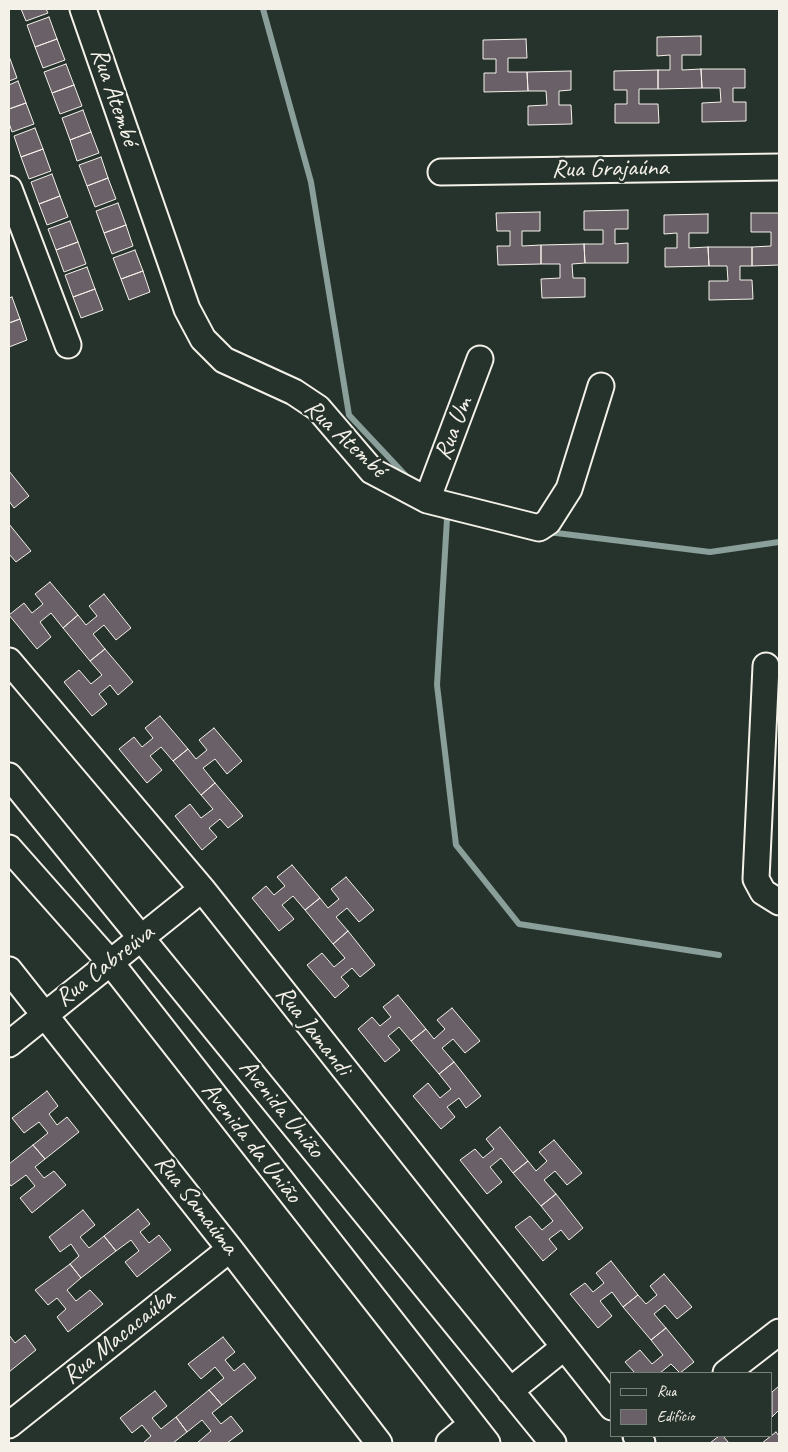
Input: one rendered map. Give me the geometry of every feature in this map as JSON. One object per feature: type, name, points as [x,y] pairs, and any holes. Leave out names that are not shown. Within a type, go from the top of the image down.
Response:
[{"type":"street","name":"Rua Atembé","points":[[83,9],[187,309],[204,339],[224,360],[294,392],[318,408],[372,471],[427,500],[534,528],[543,527],[569,489],[602,386]]},
{"type":"street","name":"Rua Grajaúna","points":[[441,172],[779,167]]},
{"type":"street","points":[[9,189],[68,345]]},
{"type":"street","name":"Rua Um","points":[[427,500],[480,359]]},
{"type":"street","name":"Rua Jamandi","points":[[9,661],[202,890],[563,1348],[610,1405]]},
{"type":"street","points":[[766,666],[756,879],[763,892],[779,902]]},
{"type":"street","name":"Avenida União","points":[[9,776],[553,1443]]},
{"type":"street","name":"Avenida da União","points":[[9,848],[110,962],[479,1434]]},
{"type":"street","name":"Rua Cabreúva","points":[[9,1044],[45,1013],[202,890]]},
{"type":"street","name":"Rua Samaúma","points":[[9,970],[45,1013],[230,1249],[379,1443]]},
{"type":"street","name":"Rua Macacaúba","points":[[9,1425],[230,1249]]},
{"type":"street","points":[[727,1372],[779,1332]]},
{"type":"street","points":[[510,1391],[563,1348]]},
{"type":"street","points":[[449,1443],[479,1434]]},
{"type":"building","points":[[21,9],[46,9],[48,13],[26,21]]},
{"type":"building","points":[[49,17],[57,39],[35,47],[27,25]]},
{"type":"building","points":[[701,36],[701,55],[682,55],[682,70],[701,69],[702,88],[658,89],[658,70],[670,70],[670,55],[657,56],[657,37]]},
{"type":"building","points":[[57,39],[65,60],[43,68],[35,47]]},
{"type":"building","points":[[526,39],[527,58],[508,58],[508,72],[527,72],[528,91],[484,92],[484,73],[496,73],[496,59],[483,59],[483,40]]},
{"type":"building","points":[[9,56],[17,78],[9,81]]},
{"type":"building","points":[[66,64],[74,85],[52,93],[44,72]]},
{"type":"building","points":[[701,69],[745,69],[745,88],[733,88],[733,102],[746,102],[746,121],[702,122],[702,103],[721,102],[720,88],[702,88]]},
{"type":"building","points":[[658,70],[658,89],[639,89],[639,104],[658,104],[659,123],[615,123],[615,104],[627,104],[627,90],[614,90],[614,71]]},
{"type":"building","points":[[571,71],[571,90],[559,91],[559,105],[571,105],[572,124],[528,125],[528,106],[547,105],[546,91],[528,91],[527,72]]},
{"type":"building","points":[[18,81],[26,103],[9,109],[9,85]]},
{"type":"building","points":[[74,85],[82,106],[60,114],[52,93]]},
{"type":"building","points":[[26,103],[34,124],[12,132],[9,123],[9,109]]},
{"type":"building","points":[[83,110],[91,132],[70,140],[62,118]]},
{"type":"building","points":[[35,128],[43,149],[21,157],[14,136]]},
{"type":"building","points":[[91,132],[99,153],[77,161],[70,140]]},
{"type":"building","points":[[43,149],[51,171],[29,179],[21,157]]},
{"type":"building","points":[[101,157],[108,178],[87,186],[79,165]]},
{"type":"building","points":[[52,174],[60,196],[39,204],[31,182]]},
{"type":"building","points":[[108,178],[116,199],[95,207],[87,186]]},
{"type":"building","points":[[60,196],[68,217],[47,225],[39,204]]},
{"type":"building","points":[[118,203],[126,225],[104,233],[96,211]]},
{"type":"building","points":[[628,210],[628,229],[615,229],[615,244],[628,243],[628,263],[585,263],[584,244],[603,244],[603,230],[584,230],[584,211]]},
{"type":"building","points":[[540,212],[540,231],[522,231],[522,246],[541,245],[541,264],[498,265],[497,246],[510,246],[510,231],[497,231],[496,213]]},
{"type":"building","points":[[751,213],[779,213],[779,265],[752,266],[752,247],[771,246],[771,232],[751,232]]},
{"type":"building","points":[[708,214],[708,233],[689,233],[689,248],[708,247],[709,266],[665,267],[665,248],[677,248],[677,233],[664,234],[664,215]]},
{"type":"building","points":[[70,221],[78,242],[56,250],[48,229]]},
{"type":"building","points":[[126,225],[133,246],[112,254],[104,233]]},
{"type":"building","points":[[78,242],[86,264],[64,272],[56,250]]},
{"type":"building","points":[[584,244],[585,263],[572,264],[573,278],[585,278],[585,297],[542,298],[541,279],[560,278],[560,264],[541,264],[541,245]]},
{"type":"building","points":[[708,247],[752,247],[752,266],[740,266],[740,280],[752,280],[753,299],[709,300],[709,281],[728,281],[727,266],[709,266]]},
{"type":"building","points":[[135,250],[143,271],[121,279],[113,258]]},
{"type":"building","points":[[87,267],[95,289],[73,297],[65,275]]},
{"type":"building","points":[[143,271],[150,292],[129,300],[121,279]]},
{"type":"building","points":[[95,289],[103,310],[81,318],[73,297]]},
{"type":"building","points":[[12,297],[20,319],[9,323],[9,298]]},
{"type":"building","points":[[20,319],[27,340],[9,347],[9,323]]},
{"type":"building","points":[[9,471],[29,496],[14,508],[9,501]]},
{"type":"building","points":[[9,524],[31,551],[16,562],[9,554]]},
{"type":"building","points":[[50,582],[78,615],[63,628],[51,613],[40,622],[51,637],[37,649],[9,615],[24,603],[32,613],[43,604],[35,594]]},
{"type":"building","points":[[104,594],[131,628],[116,640],[104,625],[93,634],[105,649],[90,661],[63,628],[78,615],[86,625],[97,616],[89,606]]},
{"type":"building","points":[[105,649],[133,682],[118,695],[110,685],[99,694],[107,704],[92,716],[64,682],[79,670],[91,684],[102,675],[90,661]]},
{"type":"building","points":[[160,716],[188,749],[173,761],[161,747],[150,756],[162,770],[147,783],[119,749],[134,737],[142,747],[153,738],[145,728]]},
{"type":"building","points":[[214,728],[242,761],[227,774],[215,759],[203,768],[215,783],[201,795],[173,761],[188,749],[196,759],[207,750],[199,740]]},
{"type":"building","points":[[215,783],[243,816],[228,828],[220,819],[209,828],[217,837],[202,850],[175,816],[190,804],[201,818],[213,809],[201,795]]},
{"type":"building","points":[[292,865],[320,898],[305,910],[293,896],[282,905],[294,919],[279,931],[252,898],[266,886],[274,895],[285,886],[277,877]]},
{"type":"building","points":[[346,877],[374,910],[359,922],[347,908],[336,917],[348,931],[333,944],[305,910],[320,898],[328,908],[339,899],[331,889]]},
{"type":"building","points":[[348,931],[375,965],[360,977],[352,968],[341,977],[349,986],[335,998],[307,965],[322,953],[334,967],[345,958],[333,944]]},
{"type":"building","points":[[398,995],[426,1029],[411,1041],[399,1027],[388,1036],[400,1050],[385,1062],[358,1029],[372,1017],[380,1026],[391,1017],[383,1007]]},
{"type":"building","points":[[452,1008],[480,1041],[465,1053],[453,1039],[442,1048],[454,1062],[439,1074],[411,1041],[426,1029],[434,1039],[445,1029],[437,1020]]},
{"type":"building","points":[[454,1062],[481,1096],[466,1108],[459,1098],[447,1107],[455,1117],[441,1129],[413,1096],[428,1083],[440,1098],[451,1089],[439,1074]]},
{"type":"building","points":[[47,1091],[58,1106],[49,1114],[57,1125],[67,1117],[79,1132],[45,1159],[33,1145],[48,1133],[39,1122],[24,1133],[12,1118]]},
{"type":"building","points":[[500,1127],[528,1161],[513,1173],[501,1158],[490,1167],[502,1182],[487,1194],[460,1160],[475,1149],[483,1158],[494,1149],[486,1139]]},
{"type":"building","points":[[554,1140],[582,1173],[567,1185],[555,1171],[544,1180],[556,1194],[541,1206],[513,1173],[528,1161],[536,1171],[547,1161],[539,1152]]},
{"type":"building","points":[[33,1145],[45,1159],[35,1167],[44,1178],[54,1171],[66,1185],[32,1213],[20,1198],[35,1186],[26,1175],[11,1186],[9,1183],[9,1164]]},
{"type":"building","points":[[556,1194],[583,1228],[569,1240],[561,1230],[549,1239],[557,1249],[543,1261],[515,1227],[530,1216],[542,1230],[553,1221],[541,1206]]},
{"type":"building","points":[[138,1209],[150,1224],[140,1232],[149,1243],[159,1235],[171,1250],[137,1277],[125,1262],[139,1251],[131,1240],[116,1251],[104,1236]]},
{"type":"building","points":[[83,1210],[95,1225],[80,1237],[89,1248],[104,1236],[116,1251],[81,1278],[70,1264],[79,1256],[71,1244],[60,1252],[49,1237]]},
{"type":"building","points":[[611,1261],[638,1295],[623,1307],[612,1292],[600,1301],[612,1316],[598,1328],[570,1294],[585,1283],[593,1292],[604,1283],[596,1273]]},
{"type":"building","points":[[70,1264],[81,1278],[67,1290],[76,1301],[90,1290],[103,1304],[68,1332],[57,1317],[66,1309],[57,1298],[48,1305],[35,1290]]},
{"type":"building","points":[[664,1274],[692,1307],[677,1319],[665,1305],[654,1314],[666,1328],[651,1340],[623,1307],[638,1295],[646,1304],[657,1295],[650,1286]]},
{"type":"building","points":[[666,1328],[694,1362],[681,1372],[671,1364],[661,1372],[634,1372],[625,1362],[640,1350],[652,1364],[663,1355],[651,1340]]},
{"type":"building","points":[[9,1335],[15,1343],[25,1335],[36,1350],[9,1372]]},
{"type":"building","points":[[223,1337],[235,1352],[225,1360],[234,1371],[244,1363],[256,1378],[222,1405],[209,1390],[224,1378],[215,1367],[201,1379],[188,1364]]},
{"type":"building","points":[[779,1386],[779,1410],[773,1416],[773,1391]]},
{"type":"building","points":[[209,1390],[222,1405],[212,1413],[221,1424],[231,1416],[243,1431],[227,1443],[197,1443],[211,1431],[202,1420],[187,1432],[176,1417]]},
{"type":"building","points":[[155,1391],[167,1406],[152,1418],[161,1429],[176,1417],[187,1432],[173,1443],[143,1443],[151,1436],[142,1425],[132,1433],[120,1418]]},
{"type":"building","points":[[776,1432],[779,1436],[779,1443],[762,1443],[770,1437],[773,1437]]},
{"type":"building","points":[[718,1437],[724,1437],[729,1443],[710,1443]]},
{"type":"waterway","points":[[263,9],[311,182],[349,415],[409,479]]},
{"type":"waterway","points":[[442,513],[447,519],[437,685],[456,845],[519,924],[719,955]]},
{"type":"waterway","points":[[548,532],[710,552],[779,542]]}]
